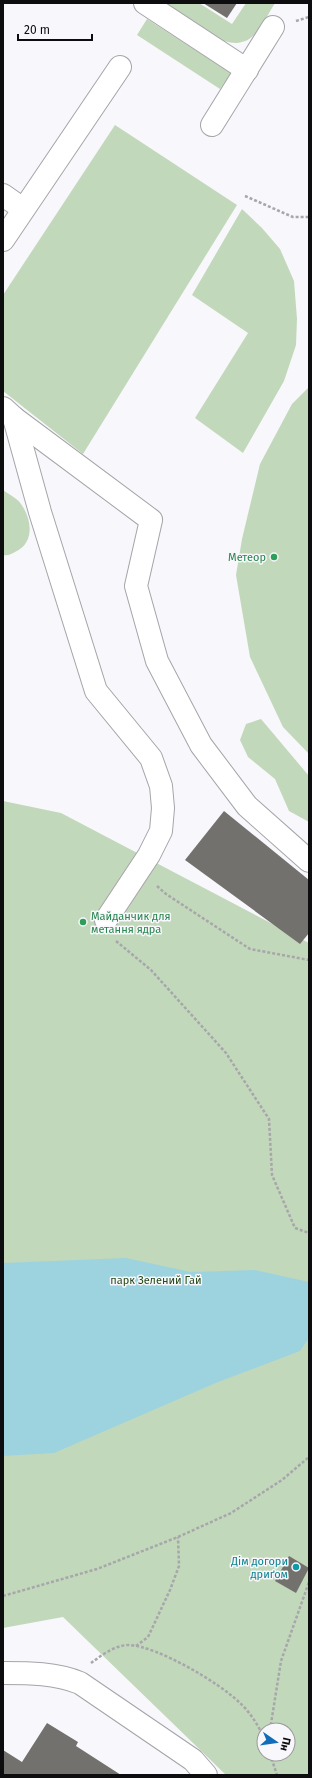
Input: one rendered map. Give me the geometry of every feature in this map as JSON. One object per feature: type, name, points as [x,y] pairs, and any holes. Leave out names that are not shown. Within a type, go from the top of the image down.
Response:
[{"type":"lane","points":[[146,3],[247,70]]},
{"type":"lane","points":[[212,124],[274,27]]},
{"type":"lane","points":[[3,240],[120,67]]},
{"type":"lane","points":[[3,195],[23,209]]},
{"type":"lane","points":[[8,413],[150,520],[136,586],[157,661],[201,745],[247,806],[309,861]]},
{"type":"lane","points":[[8,413],[96,691],[151,758],[160,786],[163,808],[161,831],[149,855],[106,920]]},
{"type":"lane","points":[[3,1673],[49,1675],[74,1680],[92,1690],[193,1760],[206,1775]]},
{"type":"path","points":[[245,196],[293,217],[309,217]]},
{"type":"path","points":[[138,870],[166,894],[250,949],[309,960]]},
{"type":"path","points":[[106,920],[117,942],[150,970],[226,1053],[252,1092],[269,1119],[272,1175],[295,1228],[309,1233]]},
{"type":"path","points":[[3,1596],[97,1569],[178,1537],[231,1513],[282,1480],[309,1457]]},
{"type":"path","points":[[135,1646],[148,1637],[170,1590],[179,1566],[178,1537]]},
{"type":"path","points":[[271,1722],[281,1661],[309,1582]]},
{"type":"path","points":[[74,1680],[86,1667],[114,1648],[128,1645],[153,1650],[175,1660],[229,1693],[248,1713],[256,1726]]},
{"type":"path","points":[[273,1762],[277,1775]]},
{"type":"green space","points":[[164,3],[199,3],[232,24],[246,3],[275,3],[256,34],[243,42],[234,43],[224,41]]},
{"type":"green space","points":[[147,19],[231,73],[220,89],[137,35]]},
{"type":"green space","points":[[115,125],[237,205],[83,454],[3,391],[3,295]]},
{"type":"green space","points":[[242,209],[262,228],[280,249],[294,281],[297,319],[296,345],[284,381],[243,453],[195,418],[248,333],[192,295]]},
{"type":"green space","name":"Метеор","points":[[309,387],[309,754],[283,727],[250,657],[236,575],[242,539],[260,464],[292,404]]},
{"type":"green space","points":[[3,490],[21,504],[28,517],[30,530],[26,543],[21,548],[6,555],[3,555]]},
{"type":"green space","points":[[261,719],[309,776],[309,822],[289,811],[275,779],[248,757],[240,740],[246,724]]},
{"type":"green space","name":"парк Зелений Гай","points":[[3,801],[61,813],[309,943],[309,1775],[226,1775],[63,1617],[3,1628]]},
{"type":"water","points":[[126,1258],[191,1272],[255,1270],[309,1282],[309,1338],[300,1351],[218,1382],[54,1453],[3,1456],[3,1263]]},
{"type":"building","points":[[203,3],[237,3],[227,18]]},
{"type":"building","points":[[224,811],[309,880],[309,933],[300,944],[185,860]]},
{"type":"building","points":[[289,1556],[309,1568],[296,1593],[275,1581]]},
{"type":"building","points":[[47,1723],[78,1742],[76,1746],[121,1775],[3,1775],[3,1750],[22,1762]]},
{"type":"place","name":"Метеор","points":[[274,557]]},
{"type":"place","name":"Майданчик для метання ядра","points":[[83,922]]},
{"type":"place","name":"Дім догори дриґом","points":[[296,1567]]}]
